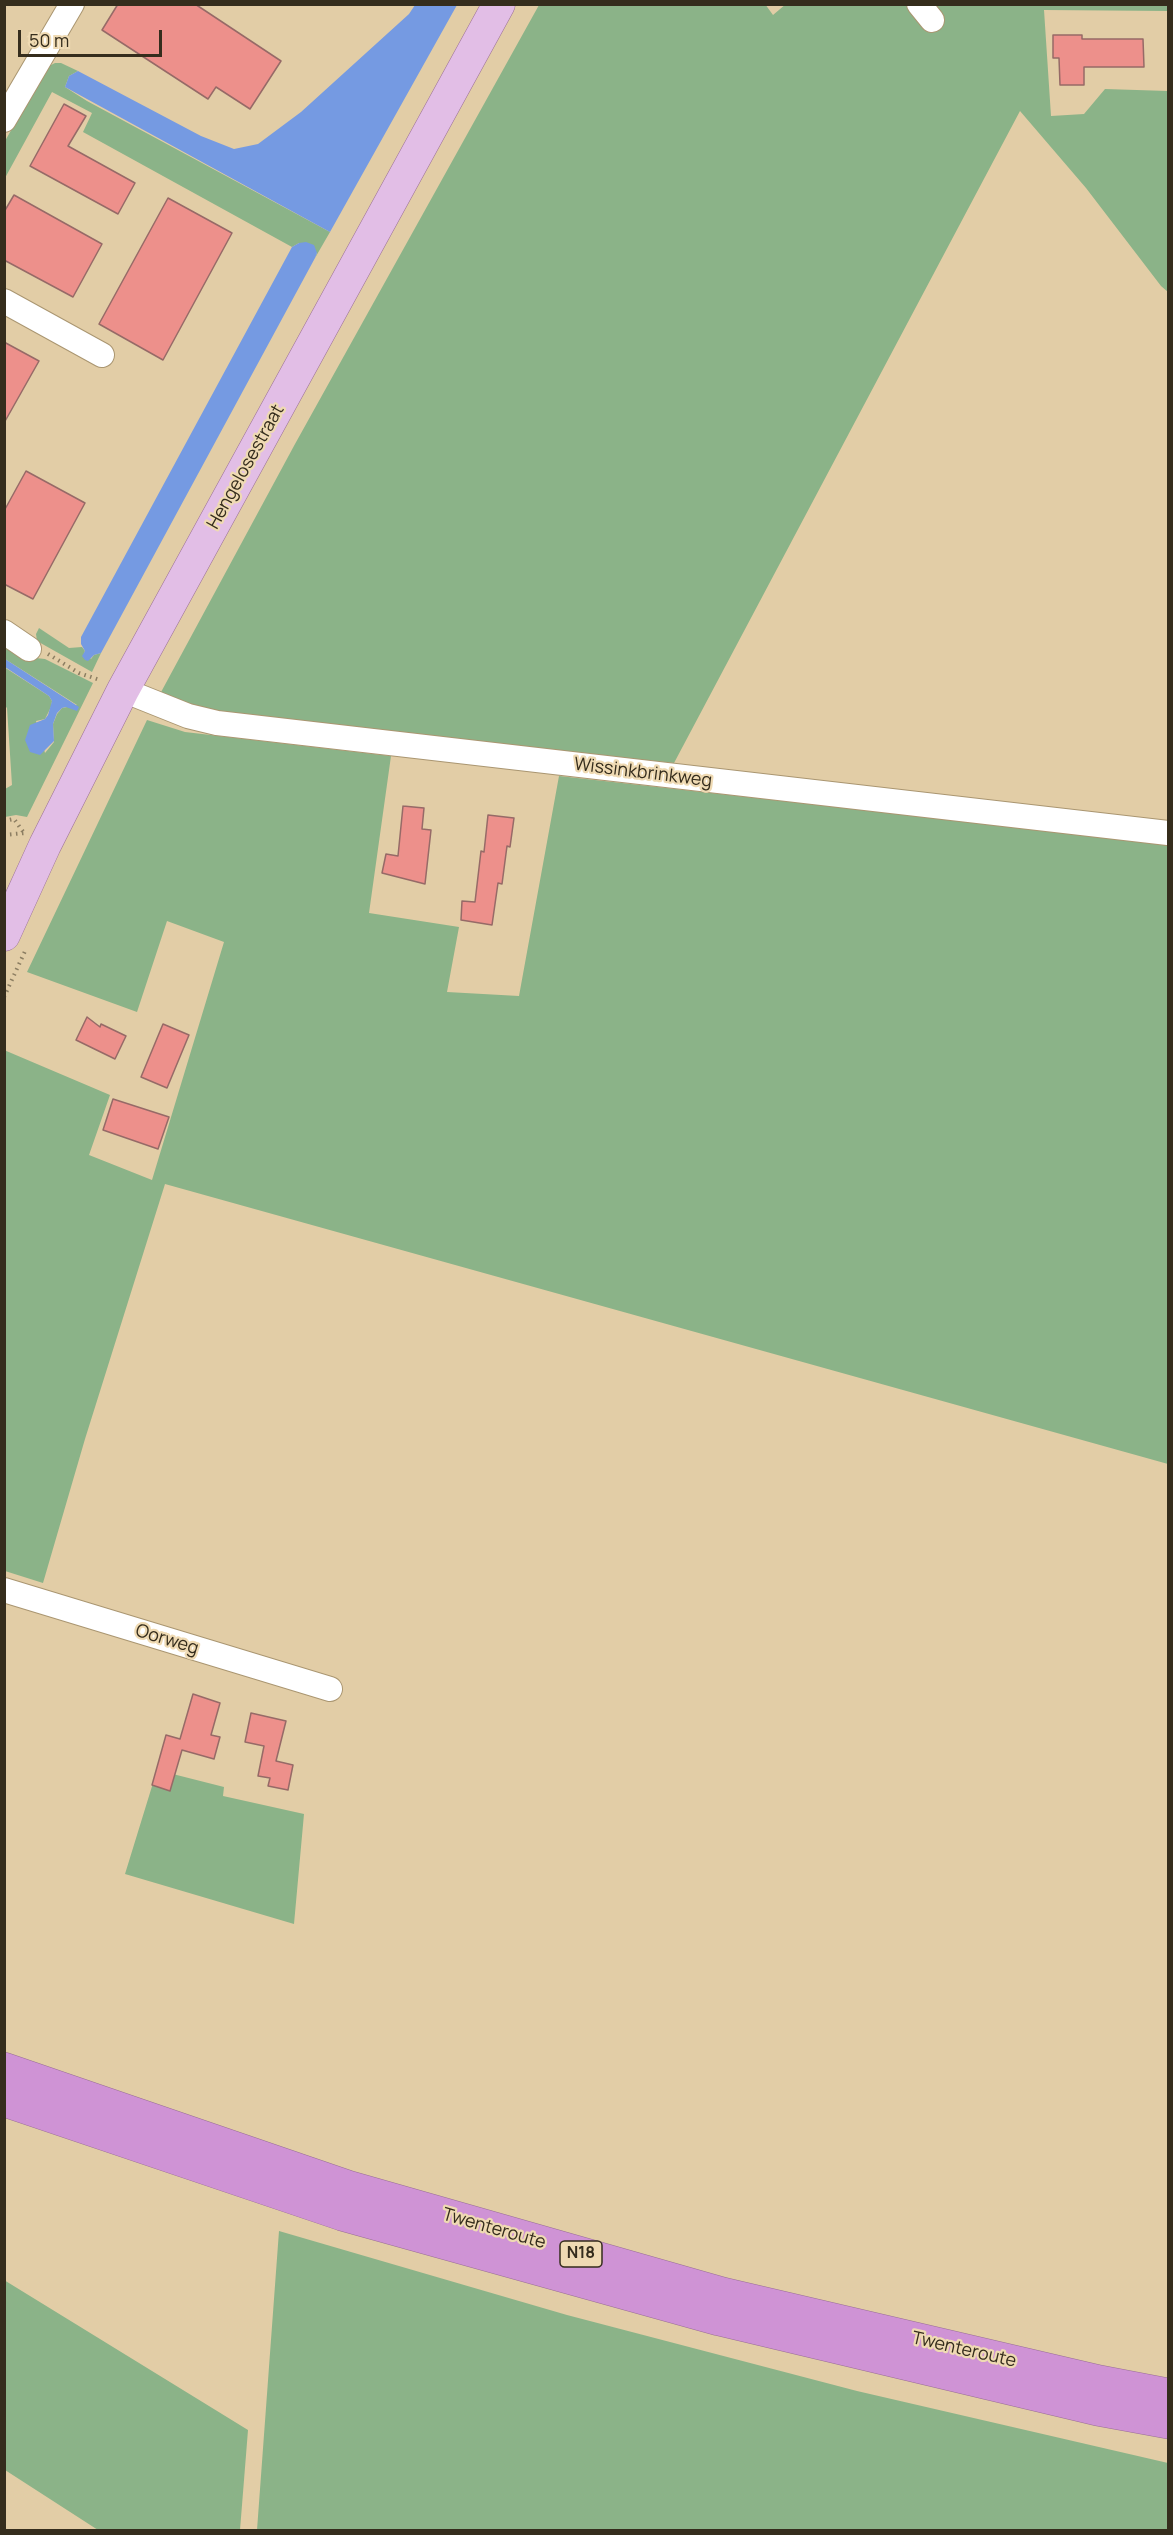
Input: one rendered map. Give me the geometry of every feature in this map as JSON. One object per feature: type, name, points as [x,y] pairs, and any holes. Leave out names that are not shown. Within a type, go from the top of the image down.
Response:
[{"type":"highway","name":"Twenteroute","points":[[4,2069],[348,2187],[723,2294],[1100,2382],[1168,2395]]},
{"type":"highway","name":"Twenteroute","points":[[4,2100],[342,2214],[719,2319],[1097,2409],[1168,2422]]},
{"type":"main road","name":"Hengelosestraat","points":[[4,935],[113,686],[375,231],[499,4]]},
{"type":"street","points":[[4,120],[72,4]]},
{"type":"street","points":[[4,301],[102,355]]},
{"type":"street","points":[[4,632],[29,649]]},
{"type":"street","name":"Wissinkbrinkweg","points":[[113,686],[188,716],[217,723],[1168,833]]},
{"type":"street","name":"Oorweg","points":[[4,1590],[330,1689]]},
{"type":"path","points":[[29,649],[44,652],[79,673],[113,686]]},
{"type":"path","points":[[4,820],[14,819],[25,833]]},
{"type":"green space","points":[[765,4],[773,15],[786,4],[1168,5],[1168,11],[1044,10],[1051,116],[1084,114],[1105,89],[1168,91],[1168,292],[1086,188],[1020,111],[674,763],[208,715],[160,694],[295,444],[539,5]]},
{"type":"green space","points":[[61,63],[78,71],[69,76],[65,87],[87,101],[330,232],[315,258],[317,253],[299,243],[292,247],[83,132],[92,113],[52,92],[5,178],[5,141],[47,67]]},
{"type":"green space","points":[[39,628],[69,648],[82,647],[84,653],[91,659],[94,655],[101,653],[92,672],[37,641],[36,634]]},
{"type":"green space","points":[[5,645],[30,662],[36,658],[45,659],[93,683],[27,817],[16,815],[5,817],[5,789],[12,785],[4,667],[49,696],[52,701],[45,719],[36,721],[45,753],[54,742],[53,724],[57,714],[62,708],[77,705],[5,659]]},
{"type":"green space","points":[[147,720],[185,732],[391,756],[369,913],[459,927],[447,992],[519,996],[559,776],[1168,844],[1168,1464],[165,1184],[85,1439],[43,1583],[5,1571],[4,1050],[110,1095],[89,1155],[152,1180],[224,942],[167,921],[137,1012],[27,972]]},
{"type":"green space","points":[[157,1770],[224,1787],[223,1796],[304,1814],[294,1924],[125,1874]]},
{"type":"green space","points":[[279,2231],[567,2315],[857,2391],[1168,2463],[1168,2530],[257,2530]]},
{"type":"green space","points":[[4,2280],[248,2430],[240,2530],[98,2530],[5,2470]]},
{"type":"water","points":[[415,5],[457,5],[330,232],[65,87],[69,76],[78,71],[201,136],[234,149],[258,144],[301,112],[409,14]]},
{"type":"water","points":[[306,242],[314,245],[317,253],[315,258],[101,653],[94,655],[88,661],[85,660],[82,656],[85,651],[81,644],[81,637],[292,247]]},
{"type":"water","points":[[5,659],[79,707],[77,711],[62,708],[57,713],[53,724],[54,741],[40,755],[30,752],[25,740],[30,725],[45,719],[48,715],[52,701],[49,696],[5,667]]},
{"type":"building","points":[[118,4],[195,4],[281,61],[250,109],[216,87],[208,99],[102,30]]},
{"type":"building","points":[[1053,35],[1082,35],[1082,39],[1143,39],[1144,67],[1084,67],[1084,85],[1060,85],[1059,58],[1053,58]]},
{"type":"building","points":[[64,104],[86,116],[68,146],[135,183],[118,214],[30,166]]},
{"type":"building","points":[[14,195],[102,244],[73,297],[4,260],[4,212]]},
{"type":"building","points":[[168,198],[232,233],[163,360],[99,324]]},
{"type":"building","points":[[4,342],[39,361],[4,423]]},
{"type":"building","points":[[26,471],[85,503],[33,599],[4,584],[4,511]]},
{"type":"building","points":[[403,806],[424,808],[422,829],[431,830],[425,884],[382,873],[386,854],[398,856]]},
{"type":"building","points":[[488,815],[514,818],[510,847],[507,846],[502,884],[498,883],[492,925],[461,920],[462,901],[475,902]]},
{"type":"building","points":[[87,1017],[100,1027],[101,1024],[126,1036],[115,1059],[76,1040]]},
{"type":"building","points":[[163,1024],[189,1035],[167,1088],[141,1077]]},
{"type":"building","points":[[113,1099],[169,1117],[158,1149],[103,1130]]},
{"type":"building","points":[[193,1694],[220,1703],[211,1735],[220,1737],[214,1759],[182,1750],[170,1791],[152,1785],[166,1735],[180,1739]]},
{"type":"building","points":[[251,1713],[286,1721],[276,1761],[293,1765],[288,1790],[268,1786],[270,1778],[258,1776],[264,1746],[245,1742]]}]
